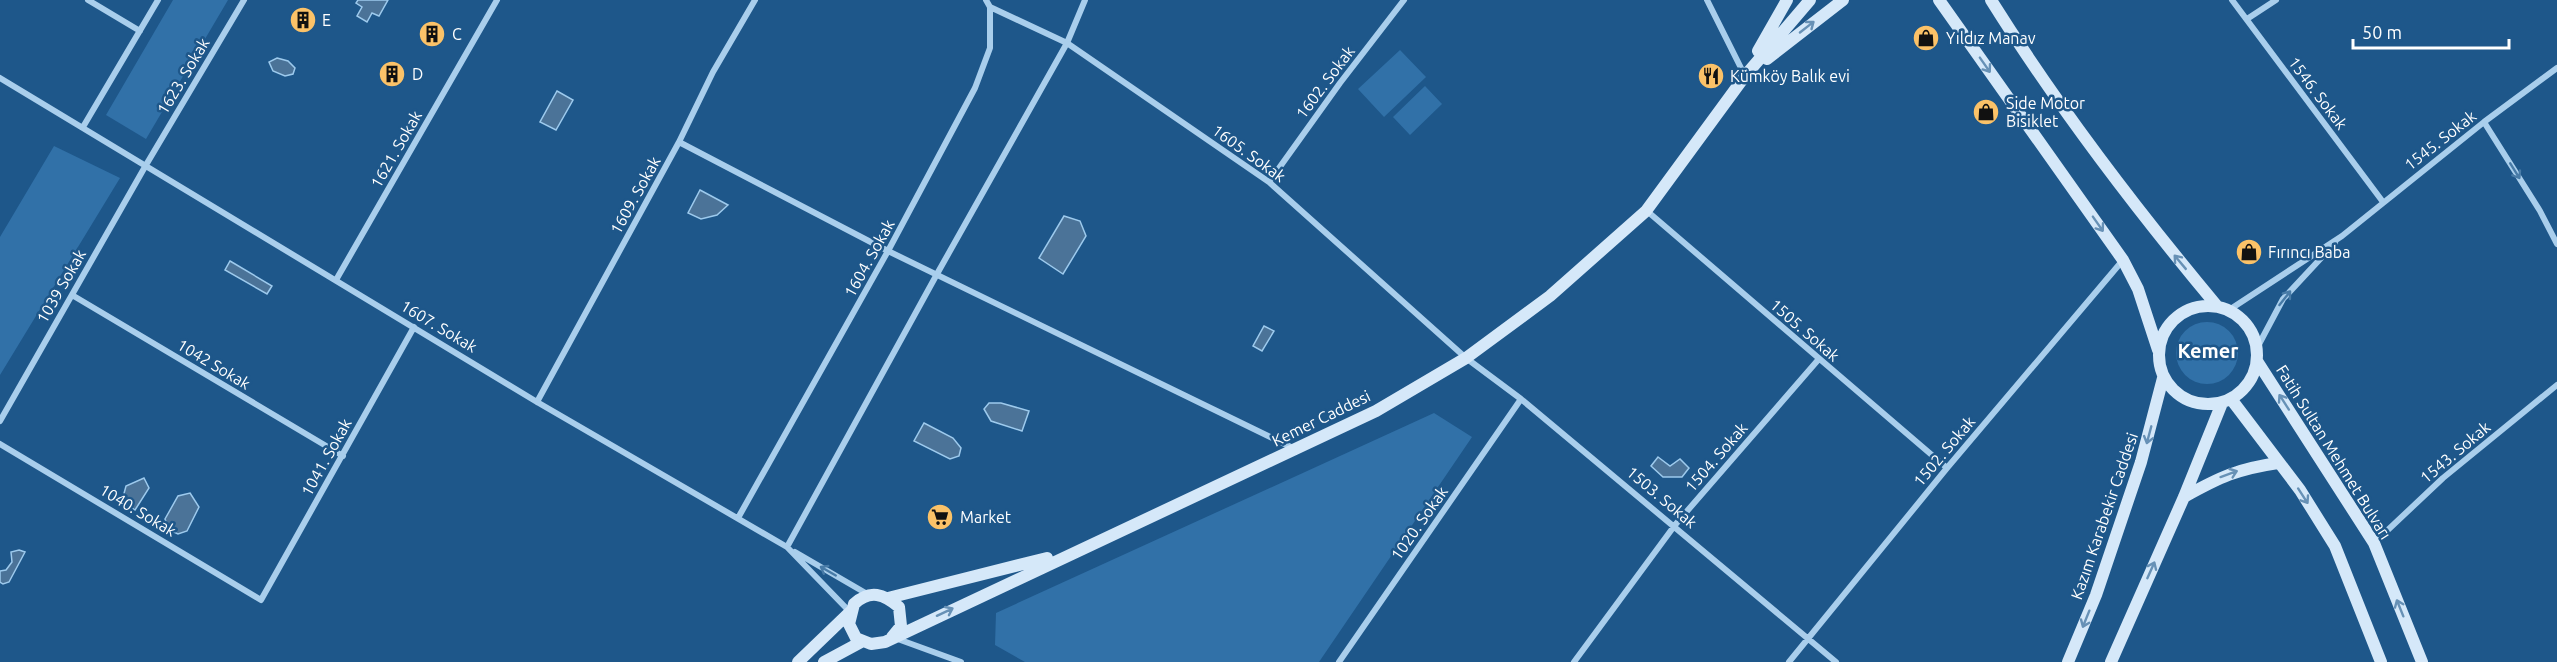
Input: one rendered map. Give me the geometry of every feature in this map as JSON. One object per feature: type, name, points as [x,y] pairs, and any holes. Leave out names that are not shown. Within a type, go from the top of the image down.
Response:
[{"type":"main road","name":"Kemer Caddesi","points":[[1745,76],[1787,0]]},
{"type":"main road","name":"Kemer Caddesi","points":[[824,662],[863,641],[880,643],[1376,411],[1466,358],[1550,296],[1646,211],[1745,76],[1810,0]]},
{"type":"main road","points":[[1745,76],[1843,0]]},
{"type":"main road","points":[[1940,0],[2123,260],[2138,289],[2158,350]]},
{"type":"main road","points":[[1991,0],[2018,44],[2072,120],[2165,243],[2223,308],[2248,326],[2257,355],[2253,375],[2246,387],[2226,401],[2208,405],[2194,404],[2181,398],[2163,378],[2158,364],[2158,350],[2162,334],[2172,321],[2185,311],[2201,306],[2223,308]]},
{"type":"main road","name":"Fatih Sultan Mehmet Bulvarı","points":[[2257,355],[2374,543],[2422,662]]},
{"type":"main road","name":"Kazım Karabekir Caddesi","points":[[2068,662],[2096,595],[2141,462],[2163,378]]},
{"type":"main road","points":[[2226,401],[2300,490],[2335,546],[2381,662]]},
{"type":"main road","points":[[2111,662],[2226,401]]},
{"type":"main road","points":[[2184,497],[2219,477],[2244,468],[2278,463]]},
{"type":"main road","points":[[888,598],[1074,552]]},
{"type":"main road","points":[[798,662],[850,612],[854,604],[868,595],[880,594],[899,607],[901,626],[892,637]]},
{"type":"main road","points":[[850,612],[849,624],[856,638],[863,641]]},
{"type":"street","points":[[88,0],[140,31]]},
{"type":"street","points":[[83,127],[158,0]]},
{"type":"street","name":"1623. Sokak","points":[[146,165],[244,0]]},
{"type":"street","name":"1621. Sokak","points":[[336,280],[497,0]]},
{"type":"street","name":"1609. Sokak","points":[[537,402],[679,142],[713,72],[755,0]]},
{"type":"street","name":"1604. Sokak","points":[[738,518],[888,251],[975,88],[990,48],[990,7],[986,0]]},
{"type":"street","points":[[868,595],[787,547],[1067,43],[1085,0]]},
{"type":"street","name":"1602. Sokak","points":[[1269,182],[1340,83],[1404,0]]},
{"type":"street","points":[[1707,0],[1745,76]]},
{"type":"street","name":"1546. Sokak","points":[[2232,0],[2383,202]]},
{"type":"street","points":[[2247,20],[2276,0]]},
{"type":"street","name":"1605. Sokak","points":[[990,7],[1067,43],[1269,182],[1466,358]]},
{"type":"street","name":"1545. Sokak","points":[[2342,236],[2484,122],[2557,68]]},
{"type":"street","name":"1607. Sokak","points":[[0,78],[537,402],[787,547],[850,612]]},
{"type":"street","points":[[2484,122],[2540,211],[2557,244]]},
{"type":"street","points":[[679,142],[888,251],[1295,449]]},
{"type":"street","name":"1039 Sokak","points":[[0,421],[146,165]]},
{"type":"street","name":"1505. Sokak","points":[[1646,211],[1947,468]]},
{"type":"street","points":[[2223,308],[2342,236]]},
{"type":"street","points":[[2257,355],[2283,299],[2342,236]]},
{"type":"street","name":"1502. Sokak","points":[[1789,662],[1947,468],[2123,260]]},
{"type":"street","name":"1042 Sokak","points":[[72,295],[343,456]]},
{"type":"street","name":"1041. Sokak","points":[[261,600],[414,327]]},
{"type":"street","name":"1503. Sokak","points":[[1466,358],[1521,399],[1675,525],[1836,662]]},
{"type":"street","name":"1504. Sokak","points":[[1574,662],[1675,525],[1818,360]]},
{"type":"street","name":"1543. Sokak","points":[[2374,543],[2443,478],[2557,385]]},
{"type":"street","name":"1020. Sokak","points":[[1339,662],[1521,399]]},
{"type":"street","name":"1040. Sokak","points":[[0,444],[261,600]]},
{"type":"street","points":[[892,637],[961,662]]},
{"type":"shaded area","points":[[173,0],[228,0],[146,139],[106,115]]},
{"type":"shaded area","points":[[358,0],[388,0],[379,16],[372,13],[367,22],[357,16],[362,7],[356,3]]},
{"type":"shaded area","points":[[1400,50],[1426,77],[1384,117],[1358,89]]},
{"type":"shaded area","points":[[277,58],[288,61],[295,68],[293,74],[285,76],[273,71],[269,62]]},
{"type":"shaded area","points":[[1425,86],[1442,104],[1410,135],[1393,117]]},
{"type":"shaded area","points":[[557,91],[573,100],[556,130],[540,122]]},
{"type":"shaded area","points":[[54,146],[120,178],[0,375],[0,237]]},
{"type":"shaded area","points":[[700,190],[728,205],[717,215],[701,219],[688,213]]},
{"type":"shaded area","points":[[1064,216],[1080,221],[1086,236],[1063,274],[1039,258]]},
{"type":"shaded area","points":[[230,261],[272,286],[267,294],[225,270]]},
{"type":"shaded area","points":[[2207,322],[2229,331],[2238,353],[2229,375],[2207,384],[2185,375],[2176,353],[2185,331]]},
{"type":"shaded area","points":[[1264,326],[1274,331],[1262,351],[1253,346]]},
{"type":"shaded area","points":[[989,403],[1001,403],[1029,411],[1022,431],[991,421],[984,409]]},
{"type":"shaded area","points":[[1434,413],[1472,437],[1319,662],[1025,662],[995,645],[996,613]]},
{"type":"shaded area","points":[[924,423],[953,438],[961,448],[959,456],[950,459],[914,441]]},
{"type":"shaded area","points":[[1658,457],[1670,466],[1680,459],[1689,468],[1682,477],[1663,477],[1651,466]]},
{"type":"shaded area","points":[[144,478],[149,488],[135,510],[122,501],[126,486]]},
{"type":"shaded area","points":[[190,493],[199,507],[187,531],[178,534],[169,530],[165,519],[178,496]]},
{"type":"shaded area","points":[[19,550],[25,552],[9,582],[3,584],[0,582],[0,571],[6,570],[12,562],[11,552]]},
{"type":"place","name":"E","points":[[303,20]]},
{"type":"place","name":"C","points":[[432,34]]},
{"type":"place","name":"Yıldız Manav","points":[[1926,38]]},
{"type":"place","name":"D","points":[[392,74]]},
{"type":"place","name":"Kümköy Balık evi","points":[[1711,76]]},
{"type":"place","name":"Side Motor Bisiklet","points":[[1986,112]]},
{"type":"place","name":"Fırıncı Baba","points":[[2249,252]]},
{"type":"place","name":"Market","points":[[940,517]]},
{"type":"district","name":"Kemer","points":[[2208,351]]}]
